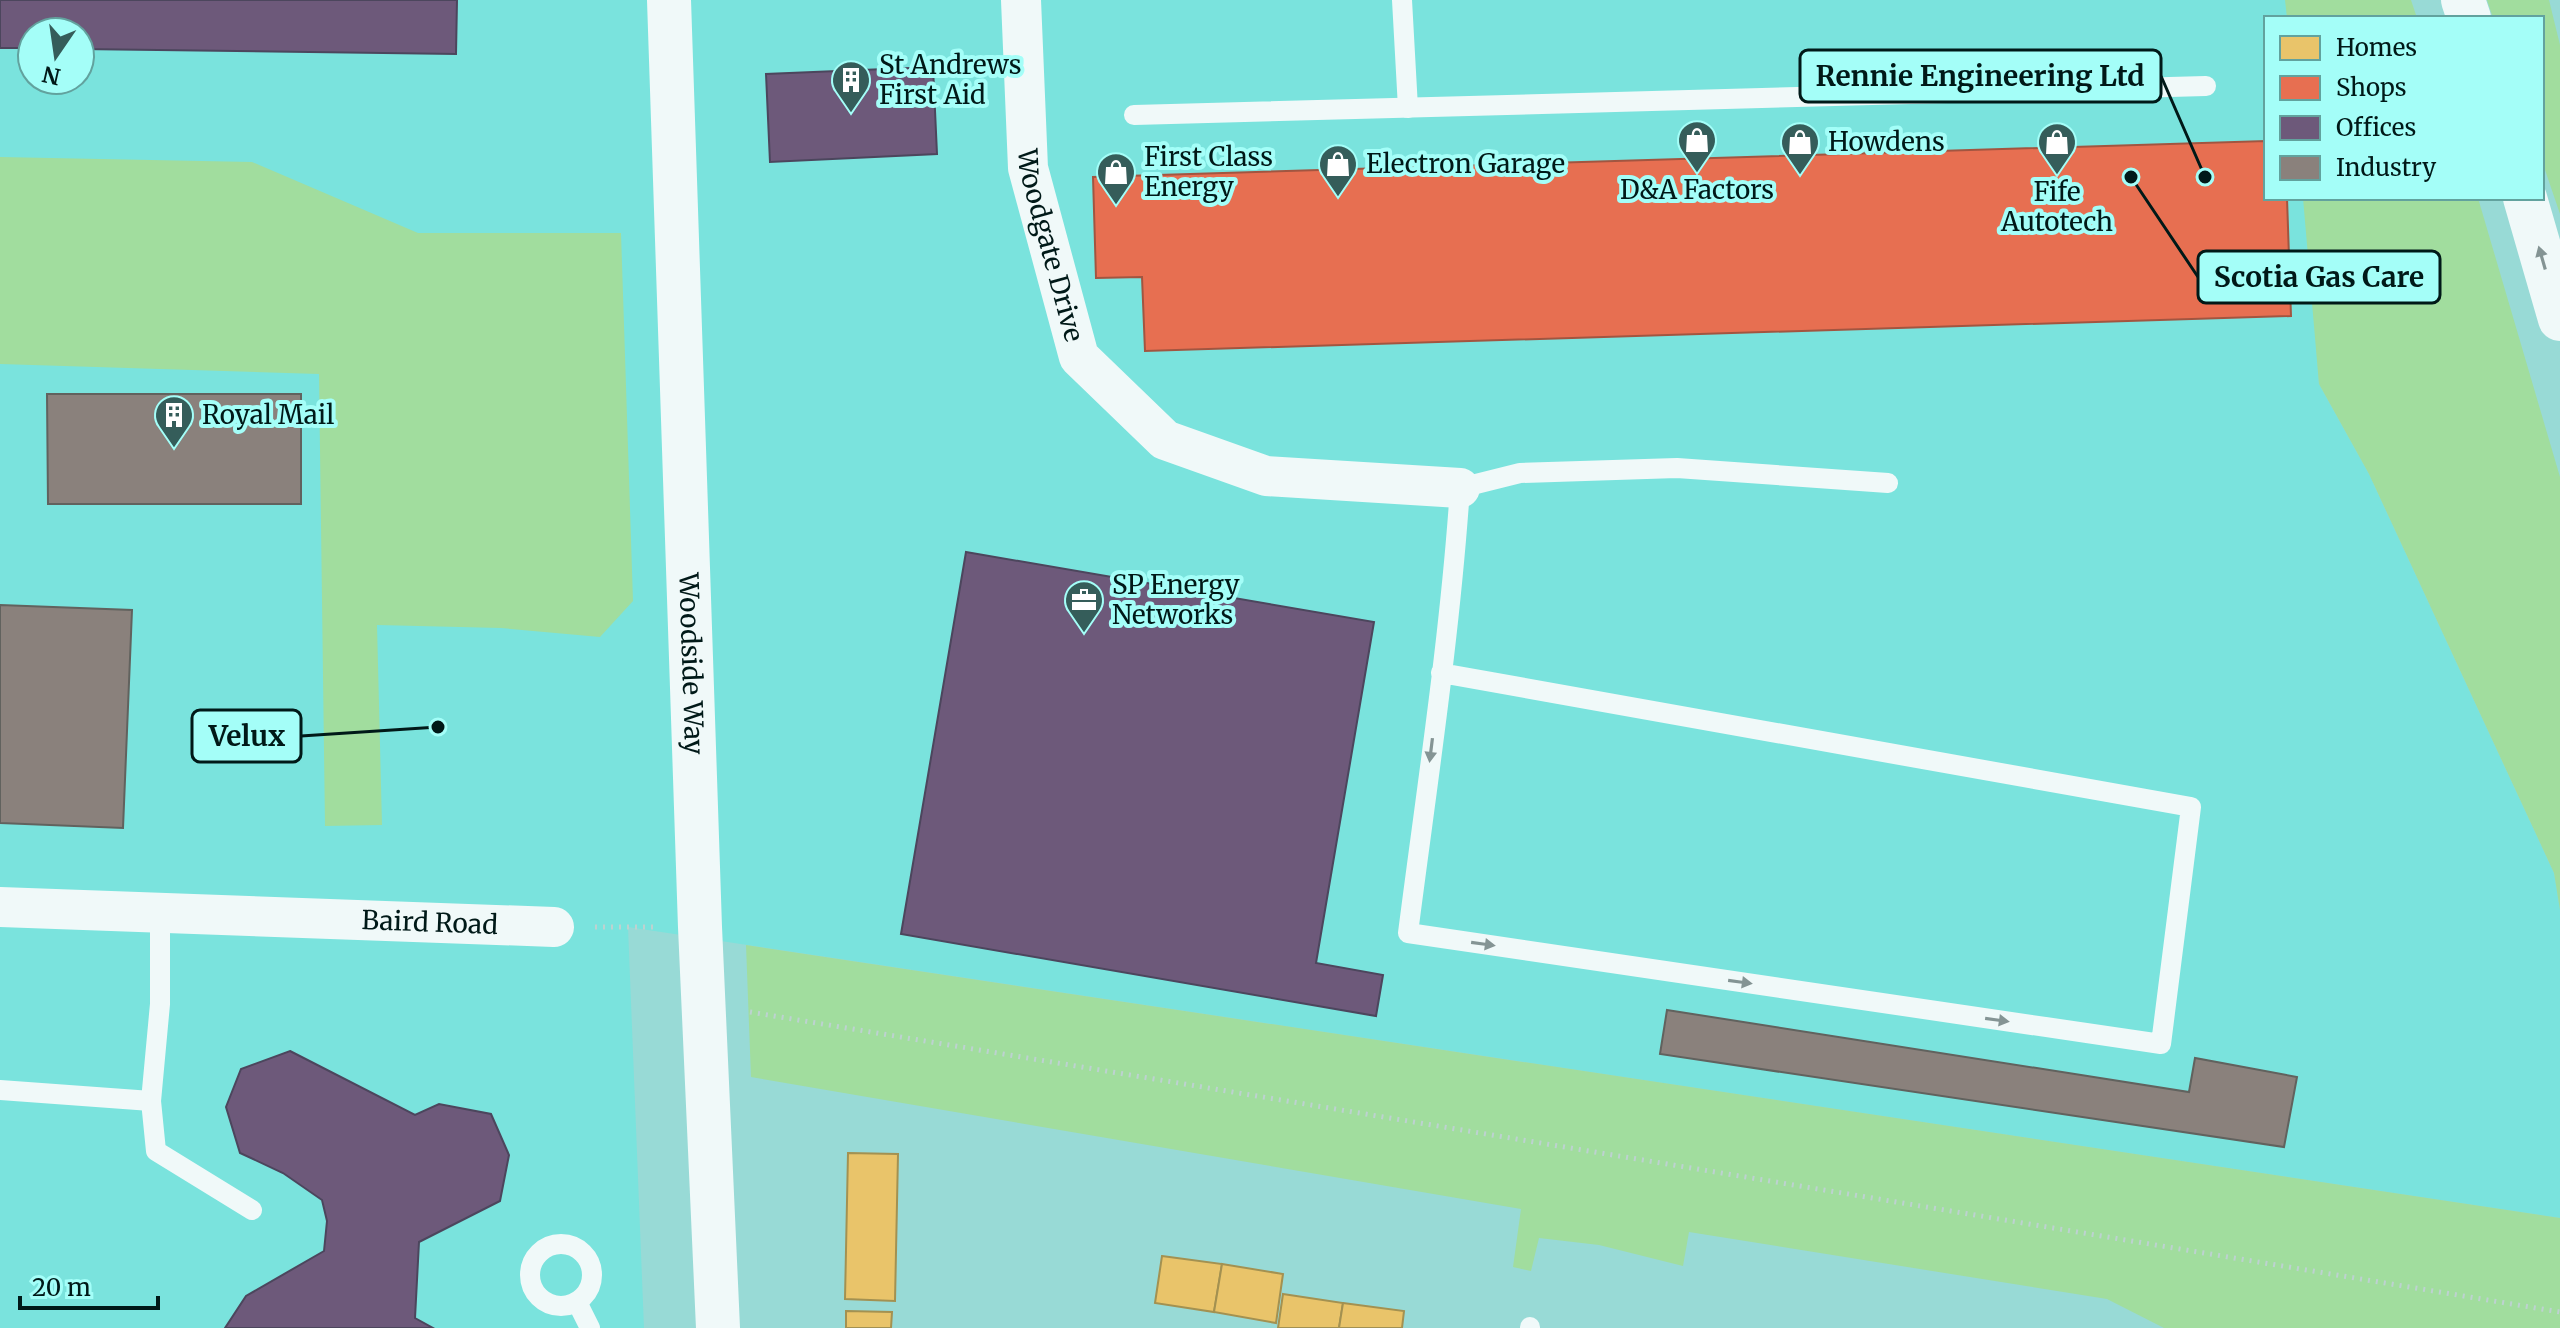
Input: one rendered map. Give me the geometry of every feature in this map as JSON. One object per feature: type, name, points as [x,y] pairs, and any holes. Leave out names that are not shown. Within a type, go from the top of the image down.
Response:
[{"type":"main road","name":"Woodside Way","points":[[669,0],[700,927],[718,1328]]},
{"type":"main road","points":[[2526,200],[2560,319]]},
{"type":"street","name":"Woodgate Drive","points":[[1021,0],[1028,168],[1079,357],[1165,440],[1266,476],[1460,488]]},
{"type":"street","name":"Baird Road","points":[[0,907],[554,927]]},
{"type":"lane","points":[[1402,0],[1408,108]]},
{"type":"lane","points":[[1134,115],[2206,86]]},
{"type":"lane","points":[[1441,673],[2191,807],[2161,1044],[1408,933],[1441,673],[1460,488],[1520,473],[1677,468],[1888,483]]},
{"type":"lane","points":[[160,912],[160,1004],[151,1101],[156,1151],[252,1210]]},
{"type":"lane","points":[[0,1090],[151,1101]]},
{"type":"lane","points":[[577,1302],[590,1328]]},
{"type":"path","points":[[554,927],[700,927]]},
{"type":"path","points":[[749,1012],[2560,1312]]},
{"type":"shaded area","points":[[0,0],[2289,0],[2290,16],[2264,16],[2264,200],[2305,200],[2319,384],[2369,474],[2554,873],[2560,910],[2560,1218],[628,927],[644,1328],[0,1328]]},
{"type":"green space","points":[[2285,0],[2411,0],[2416,16],[2287,16]]},
{"type":"green space","points":[[2487,0],[2549,0],[2560,45],[2560,214],[2544,167],[2544,16],[2492,16]]},
{"type":"green space","points":[[0,157],[252,162],[418,233],[621,233],[633,601],[600,637],[501,628],[377,625],[382,825],[325,826],[319,374],[0,364]]},
{"type":"green space","points":[[2303,200],[2479,200],[2560,477],[2560,910],[2554,873],[2369,474],[2319,384]]},
{"type":"green space","points":[[746,945],[2560,1218],[2560,1328],[2164,1328],[2107,1299],[1689,1232],[1683,1266],[1599,1245],[1539,1238],[1531,1271],[1513,1267],[1521,1209],[751,1077]]},
{"type":"building: Homes","points":[[848,1153],[898,1154],[895,1301],[845,1299]]},
{"type":"building: Homes","points":[[1162,1256],[1222,1264],[1214,1312],[1155,1303]]},
{"type":"building: Homes","points":[[1222,1264],[1283,1274],[1276,1323],[1214,1312]]},
{"type":"building: Homes","points":[[1283,1294],[1343,1303],[1339,1328],[1278,1328]]},
{"type":"building: Homes","points":[[1343,1303],[1404,1311],[1402,1328],[1339,1328]]},
{"type":"building: Homes","points":[[846,1311],[892,1312],[891,1328],[846,1328]]},
{"type":"building: Shops","points":[[2264,141],[2264,200],[2287,200],[2291,316],[1145,351],[1142,277],[1096,278],[1093,177]]},
{"type":"building: Offices","points":[[0,0],[457,0],[456,54],[96,49],[96,16],[16,16],[16,48],[0,48]]},
{"type":"building: Offices","name":"St Andrews First Aid","points":[[933,67],[937,154],[770,162],[766,74]]},
{"type":"building: Offices","points":[[966,552],[1374,622],[1316,963],[1383,975],[1376,1016],[901,934]]},
{"type":"building: Offices","points":[[290,1051],[415,1115],[439,1104],[491,1114],[509,1155],[500,1201],[419,1242],[415,1318],[433,1328],[225,1328],[246,1296],[324,1251],[327,1221],[322,1200],[283,1173],[240,1153],[226,1107],[241,1069]]},
{"type":"building: Industry","name":"Royal Mail","points":[[47,394],[301,394],[301,504],[48,504]]},
{"type":"building: Industry","points":[[0,605],[132,610],[123,828],[0,823]]},
{"type":"building: Industry","points":[[1667,1010],[2189,1092],[2195,1058],[2297,1077],[2284,1147],[1660,1054]]},
{"type":"place","name":"St Andrews First Aid","points":[[851,114]]},
{"type":"place","name":"D&A Factors","points":[[1697,174]]},
{"type":"place","name":"Howdens","points":[[1800,176]]},
{"type":"place","name":"Fife Autotech","points":[[2057,176]]},
{"type":"place","name":"Scotia Gas Care","points":[[2131,177]]},
{"type":"place","name":"Rennie Engineering Ltd","points":[[2205,177]]},
{"type":"place","name":"Electron Garage","points":[[1338,198]]},
{"type":"place","name":"First Class Energy","points":[[1116,206]]},
{"type":"place","name":"Royal Mail","points":[[174,449]]},
{"type":"place","name":"SP Energy Networks","points":[[1084,634]]},
{"type":"place","name":"Velux","points":[[438,727]]}]
